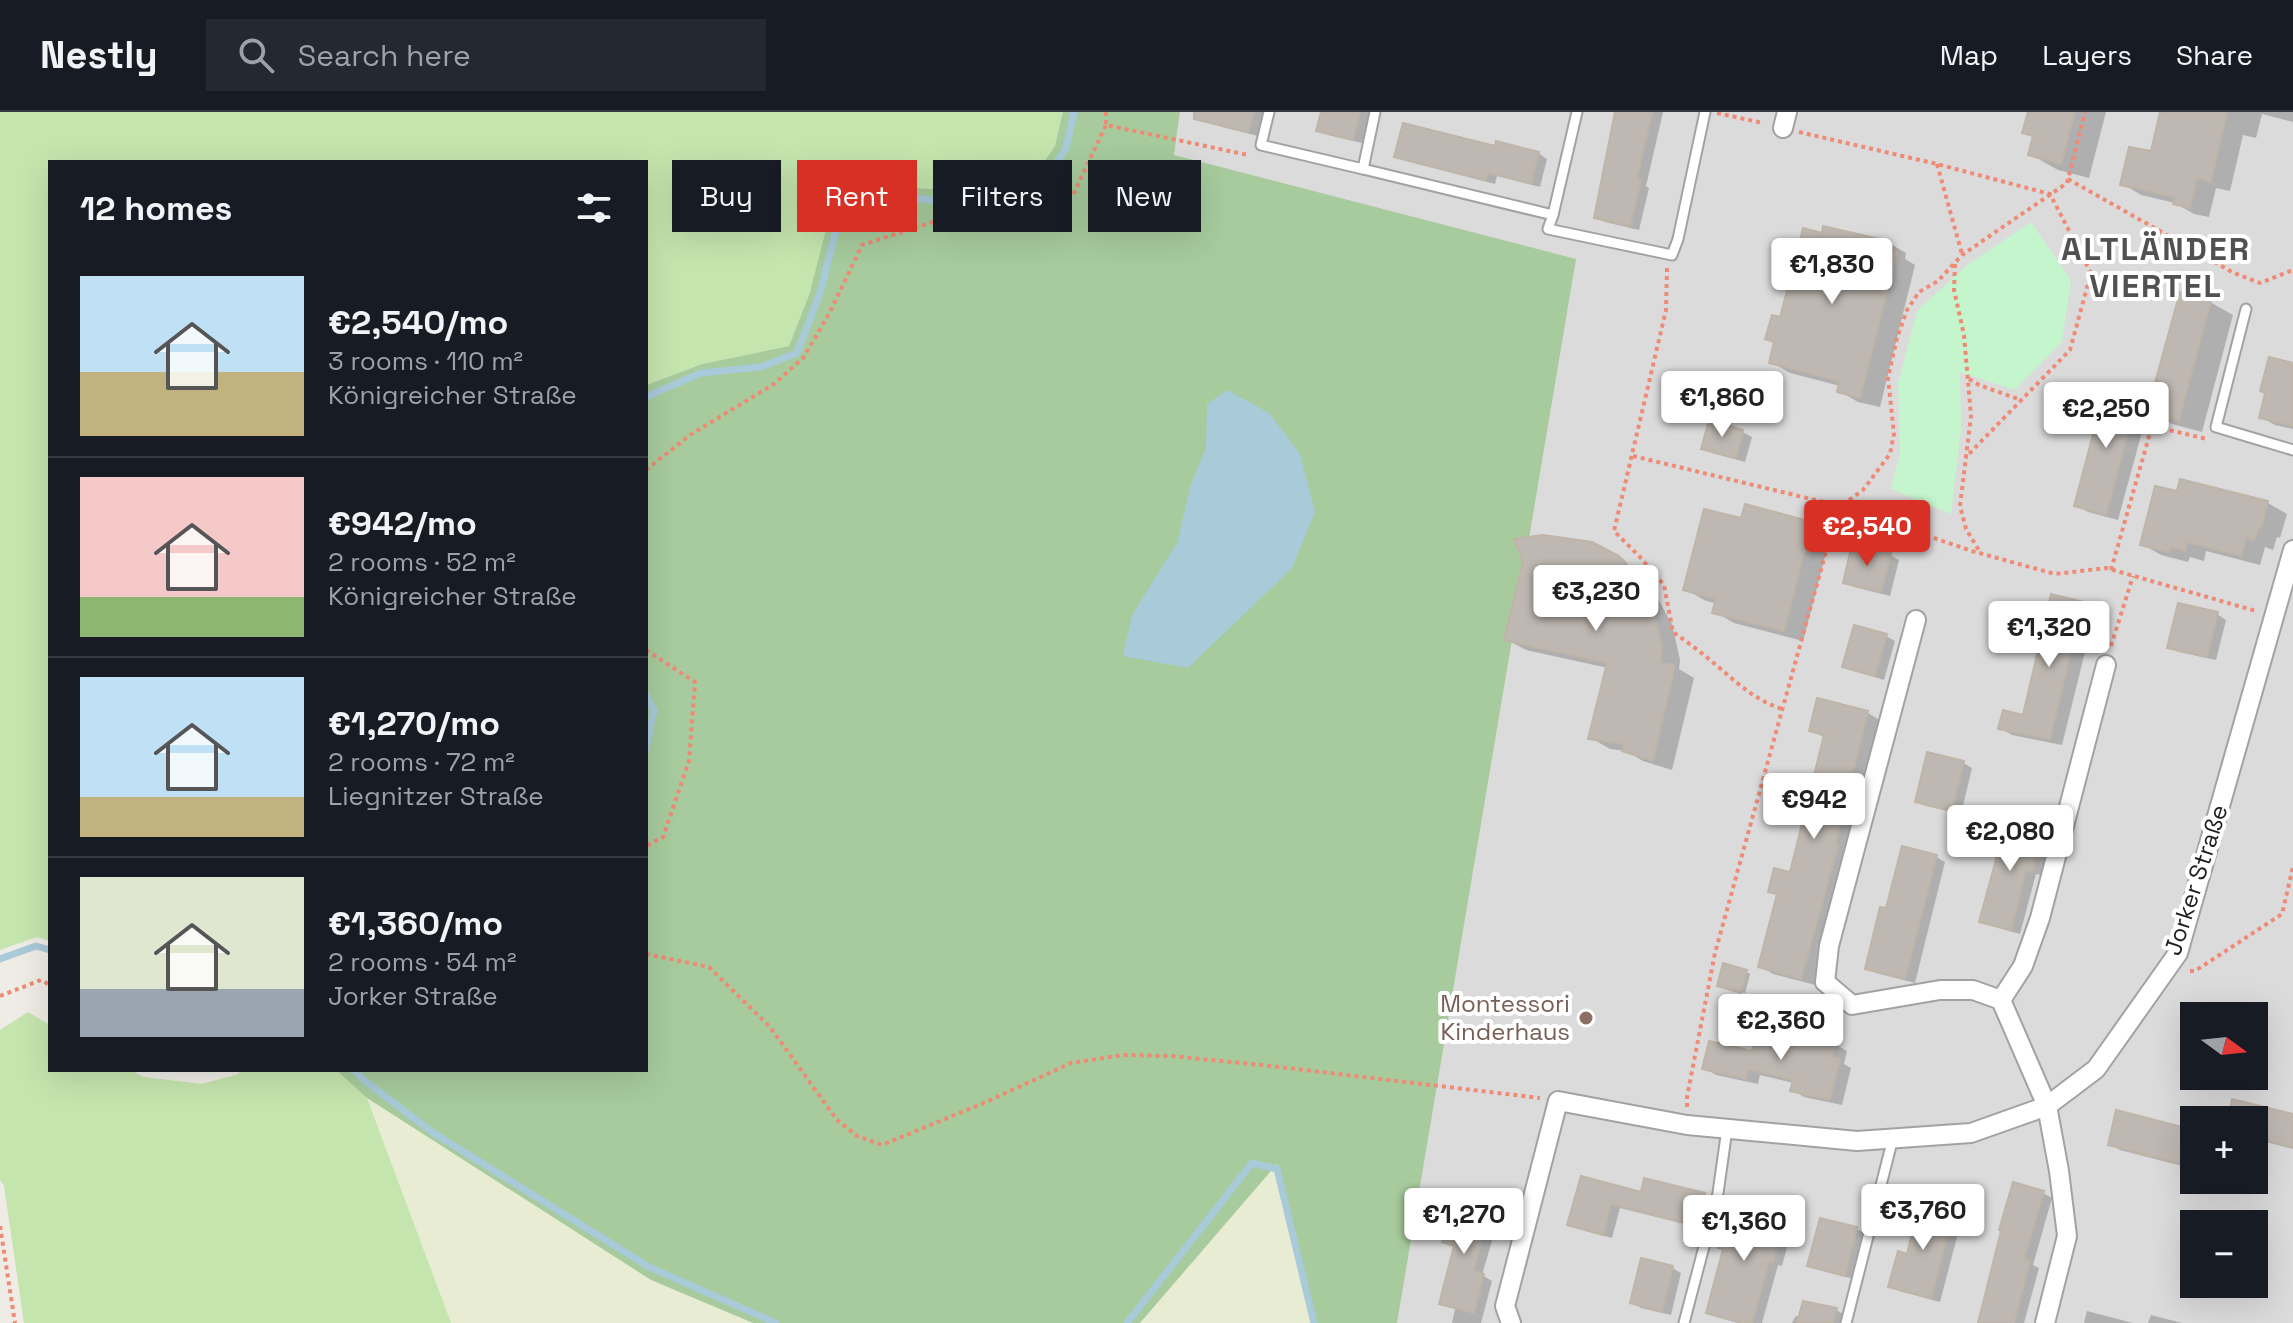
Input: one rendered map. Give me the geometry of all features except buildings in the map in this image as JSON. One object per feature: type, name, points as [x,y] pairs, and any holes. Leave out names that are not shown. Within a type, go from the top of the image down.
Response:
[{"type":"street","name":"Jorker Straße","points":[[1558,1101],[1687,1125],[1857,1141],[1971,1133],[2047,1106],[2096,1069],[2178,953],[2293,550]]},
{"type":"street","points":[[1916,620],[1829,946],[1825,982],[1852,1005],[1940,990],[1973,990],[2001,1000],[2047,1106],[2059,1171],[2067,1236],[2045,1323]]},
{"type":"street","points":[[2001,1000],[2023,966],[2040,918],[2106,665]]},
{"type":"street","points":[[1511,1323],[1505,1306],[1558,1101]]},
{"type":"lane","points":[[1269,112],[1261,145],[1553,215]]},
{"type":"lane","points":[[1363,169],[1375,112]]},
{"type":"lane","points":[[1577,112],[1548,229],[1672,255],[1705,112]]},
{"type":"lane","points":[[2246,309],[2216,427],[2293,450]]},
{"type":"lane","points":[[1684,1323],[1718,1193],[1727,1129]]},
{"type":"lane","points":[[1846,1323],[1893,1138]]},
{"type":"path","points":[[648,468],[690,435],[774,384],[804,357],[862,245],[936,221],[1033,220],[1073,195],[1106,125],[1106,112]]},
{"type":"path","points":[[1711,112],[1785,120],[2050,194],[2091,273],[2070,350],[1965,458]]},
{"type":"path","points":[[1687,1125],[1687,1097],[1715,953],[1838,508],[1863,490],[1890,454],[1894,434],[1888,378],[1907,310],[1919,292],[1938,281],[1962,255],[2067,183],[2085,112]]},
{"type":"path","points":[[1106,125],[1258,157],[1261,145]]},
{"type":"path","points":[[1937,164],[1962,255]]},
{"type":"path","points":[[2068,179],[2234,273],[2260,283],[2293,270]]},
{"type":"path","points":[[1672,255],[1666,271],[1666,310],[1614,531],[1664,585],[1673,632],[1744,690],[1768,705],[1782,709]]},
{"type":"path","points":[[1955,264],[1954,290],[1964,335],[1971,416],[1960,506],[1966,529],[1981,554]]},
{"type":"path","points":[[1969,379],[2021,400]]},
{"type":"path","points":[[2111,570],[2152,426],[2207,439],[2216,427]]},
{"type":"path","points":[[1633,456],[1840,506],[1981,554],[2055,574],[2106,568],[2274,616]]},
{"type":"path","points":[[2106,665],[2133,576]]},
{"type":"path","points":[[648,651],[695,682],[689,761],[663,837],[648,845]]},
{"type":"path","points":[[2164,972],[2195,971],[2282,914],[2293,867]]},
{"type":"path","points":[[648,954],[709,967],[770,1027],[837,1120],[857,1136],[882,1145],[1071,1063],[1123,1055],[1171,1056],[1271,1066],[1558,1101]]},
{"type":"path","points":[[0,996],[41,980],[48,984]]},
{"type":"path","points":[[0,1226],[15,1323]]},
{"type":"shaded area","points":[[1180,112],[2293,112],[2293,1323],[1396,1323],[1189,232],[1201,232],[1201,160],[1175,160]]},
{"type":"green space","points":[[0,112],[1063,112],[1055,146],[1046,160],[933,160],[933,189],[917,188],[917,160],[797,160],[797,232],[840,232],[810,292],[789,346],[702,364],[648,384],[648,160],[48,160],[48,940],[37,937],[0,950]]},
{"type":"green space","points":[[1063,112],[1180,112],[1174,155],[1193,160],[1088,160],[1088,232],[1201,232],[1201,162],[1576,259],[1397,1323],[1313,1323],[1277,1164],[1140,1323],[753,1323],[651,1280],[367,1098],[338,1072],[648,1072],[648,384],[702,364],[789,346],[810,292],[825,232],[917,232],[917,188],[933,189],[933,232],[1072,232],[1072,160],[1045,160],[1055,146]]},
{"type":"green space","points":[[2031,222],[2071,280],[2062,342],[2015,390],[1960,372],[1961,429],[1951,514],[1891,489],[1900,453],[1898,383],[1917,311],[1966,266]]},
{"type":"green space","points":[[28,1012],[48,1024],[48,1072],[134,1072],[144,1077],[202,1084],[240,1072],[338,1072],[367,1098],[451,1323],[24,1323],[4,1186],[0,1180],[0,1030]]},
{"type":"green space","points":[[367,1098],[651,1280],[753,1323],[451,1323]]},
{"type":"green space","points":[[1278,1163],[1313,1323],[1140,1323]]},
{"type":"water","points":[[1227,390],[1269,413],[1300,454],[1315,512],[1292,568],[1188,668],[1123,656],[1132,615],[1177,543],[1191,484],[1206,448],[1207,404]]},
{"type":"waterway","points":[[648,396],[701,373],[761,367],[797,353],[820,293],[841,210],[862,196],[900,196],[966,205],[1008,203],[1045,180],[1066,148],[1074,112]]},
{"type":"waterway","points":[[648,698],[654,710],[648,739]]},
{"type":"waterway","points":[[0,959],[36,946],[48,949]]},
{"type":"waterway","points":[[356,1072],[432,1132],[649,1267],[776,1323]]},
{"type":"waterway","points":[[1127,1323],[1252,1163],[1277,1169],[1314,1323]]},
{"type":"place","name":"Montessori Kinderhaus","points":[[1586,1018]]},
{"type":"district","name":"ALTLÄNDER VIERTEL","points":[[2156,268]]}]
